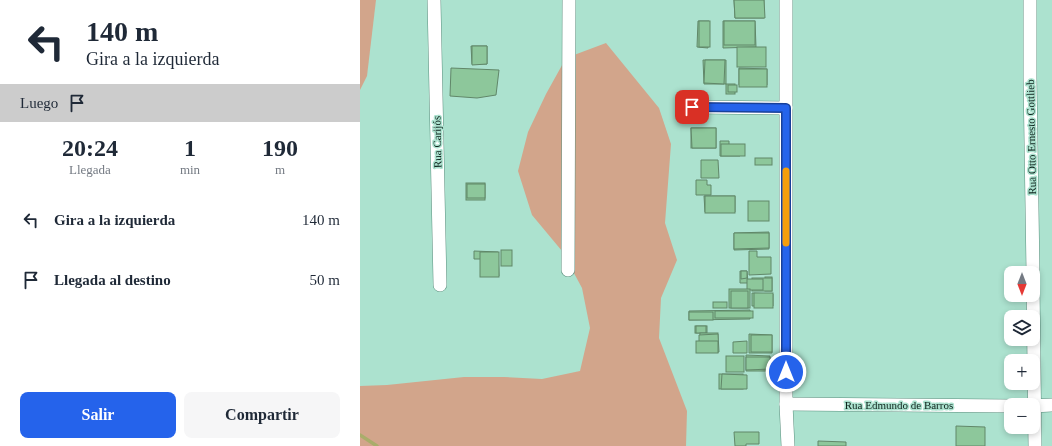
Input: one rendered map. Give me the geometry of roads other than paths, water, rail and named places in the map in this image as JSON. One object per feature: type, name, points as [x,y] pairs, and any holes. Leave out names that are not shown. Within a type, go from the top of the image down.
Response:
[{"type":"street","name":"Rua Carijós","points":[[434,0],[440,285]]},
{"type":"street","points":[[568,270],[569,0]]},
{"type":"street","points":[[786,0],[786,404],[788,446]]},
{"type":"street","name":"Rua Otto Ernesto Gottlieb","points":[[1030,0],[1033,266]]},
{"type":"street","points":[[692,107],[786,108]]},
{"type":"street","points":[[1033,302],[1034,398]]},
{"type":"street","name":"Rua Edmundo de Barros","points":[[786,404],[1004,406]]},
{"type":"street","points":[[1040,406],[1052,405]]},
{"type":"street","points":[[1035,434],[1035,446]]},
{"type":"waterway","points":[[360,435],[377,446]]}]
